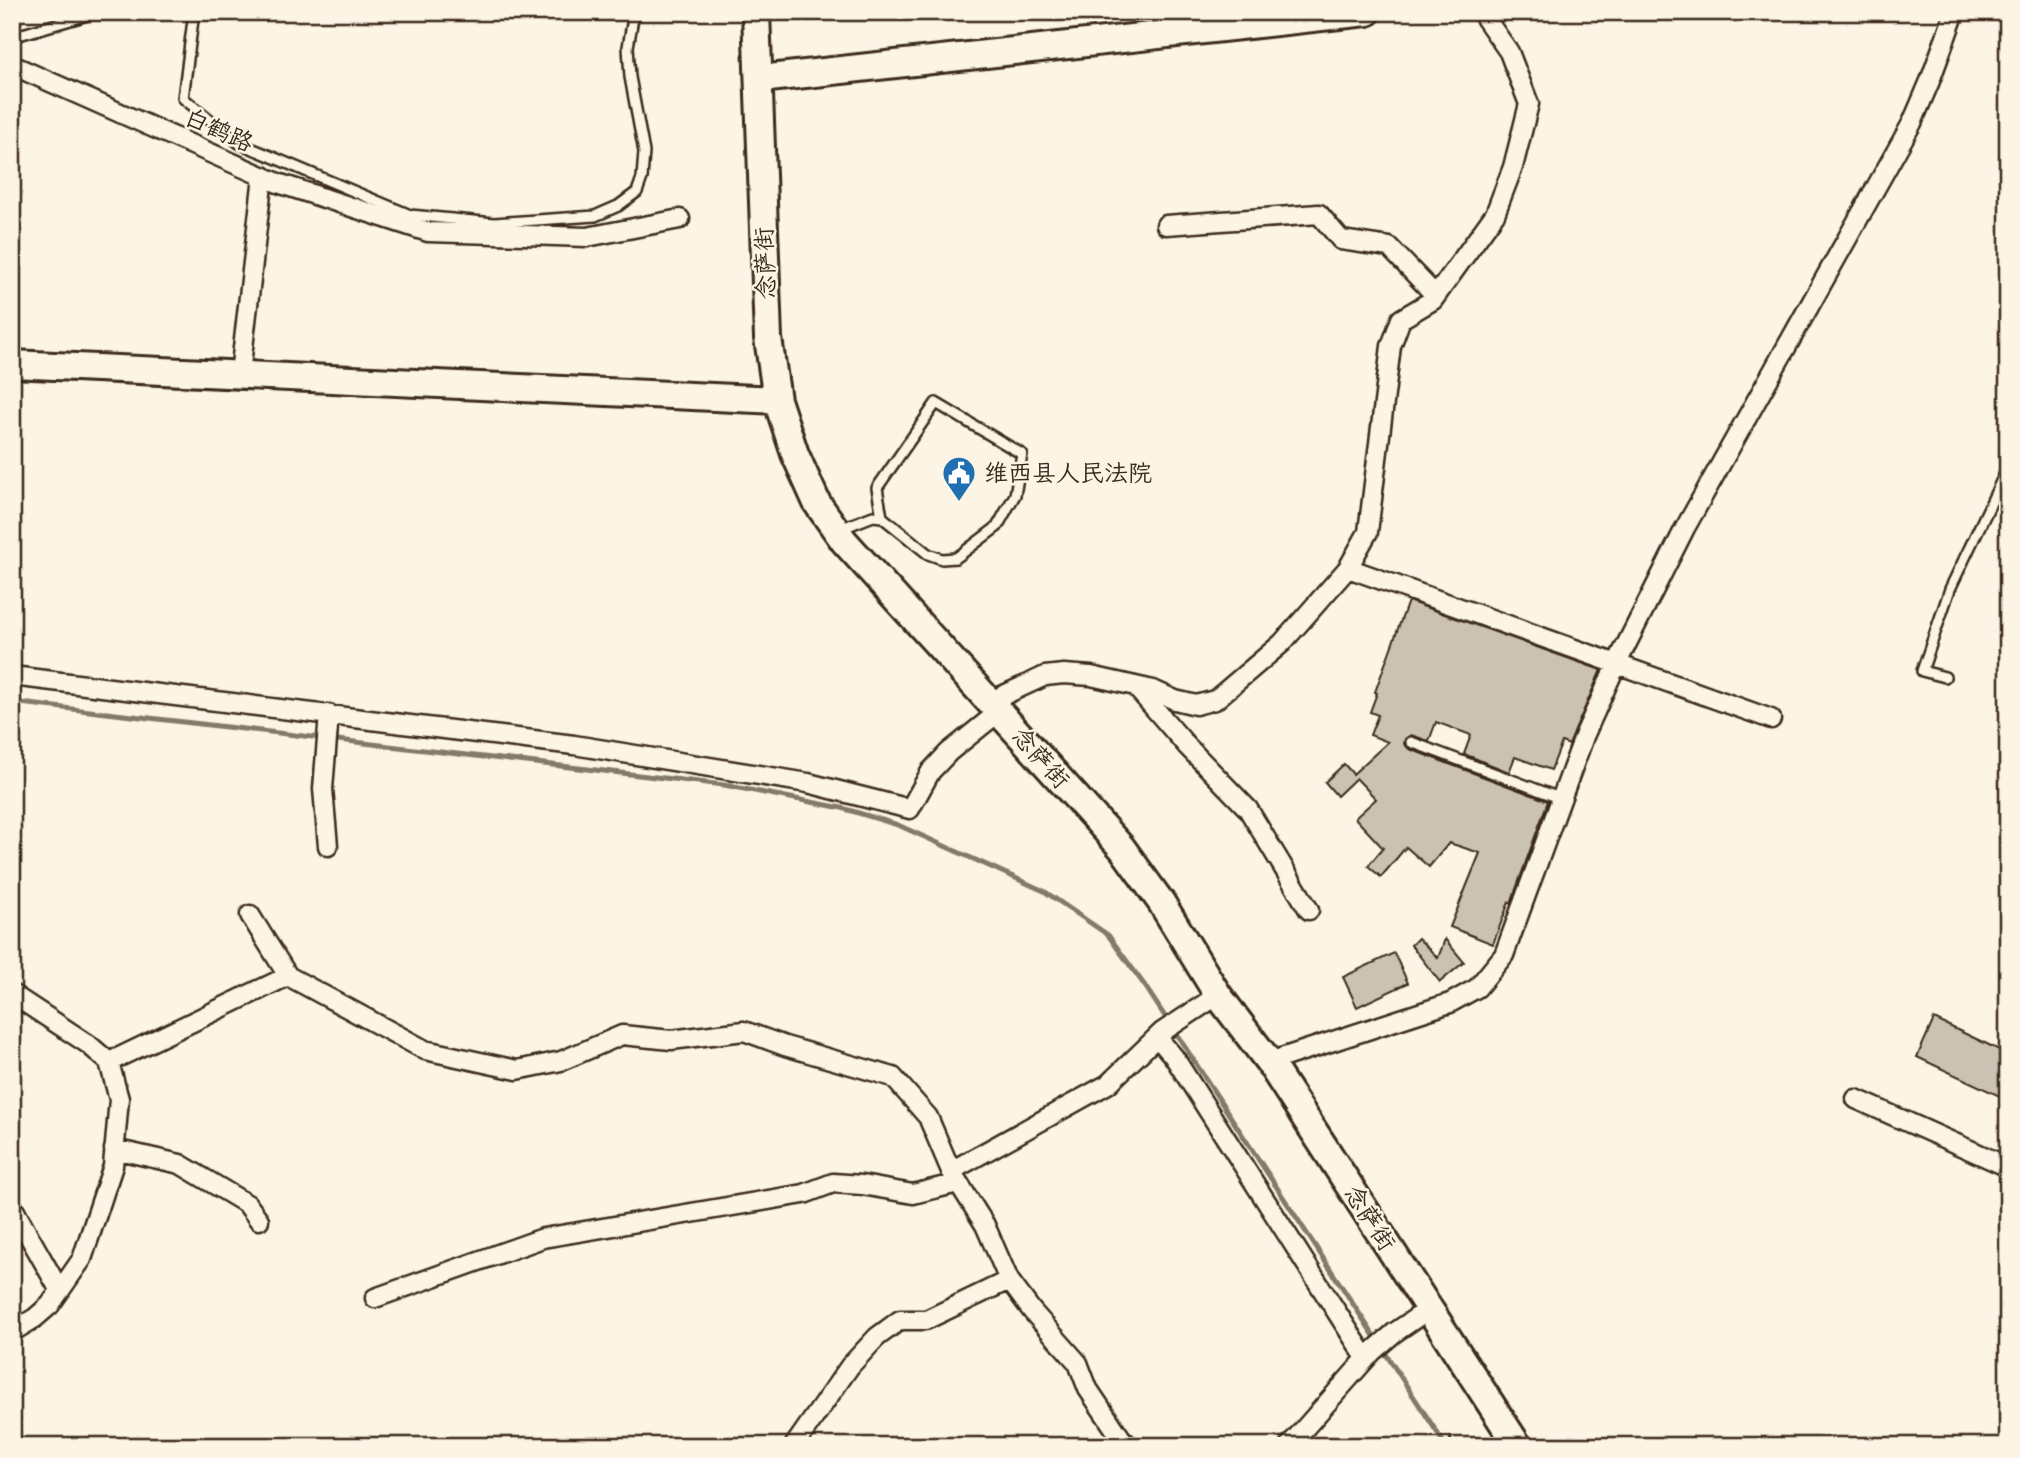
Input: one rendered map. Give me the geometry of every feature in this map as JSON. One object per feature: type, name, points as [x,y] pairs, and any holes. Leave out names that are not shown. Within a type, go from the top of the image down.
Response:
[{"type":"street","name":"念萨街","points":[[756,12],[768,338],[777,400],[817,503],[836,530],[1122,848],[1161,902],[1218,995],[1269,1062],[1518,1446]]},
{"type":"street","points":[[760,79],[1160,37],[1367,12]]},
{"type":"street","points":[[12,676],[575,745],[744,771],[852,793],[910,809],[931,771],[995,706],[1045,676],[1091,676],[1153,690],[1175,700],[1196,705],[1215,700],[1282,643],[1348,568],[1368,532],[1391,346],[1401,320],[1436,296],[1495,214],[1513,167],[1529,104],[1509,52],[1481,12]]},
{"type":"street","points":[[1269,1062],[1450,1003],[1477,988],[1504,956],[1585,734],[1617,663],[1692,516],[1912,123],[1955,12]]},
{"type":"street","name":"白鹤路","points":[[12,65],[263,176],[240,374]]},
{"type":"street","points":[[263,176],[428,232],[587,237],[680,219]]},
{"type":"street","points":[[1166,225],[1320,214],[1341,240],[1389,247],[1436,296]]},
{"type":"street","points":[[12,364],[777,400]]},
{"type":"street","points":[[1348,568],[1771,719]]},
{"type":"street","points":[[1135,686],[1187,746],[1248,808],[1309,910]]},
{"type":"street","points":[[328,846],[323,789],[329,714]]},
{"type":"street","points":[[250,915],[288,976],[425,1050],[517,1070],[561,1061],[622,1035],[671,1040],[744,1031],[785,1046],[893,1077],[928,1117],[954,1177],[985,1225],[1009,1280],[1032,1311],[1078,1363],[1087,1389],[1129,1446]]},
{"type":"street","points":[[109,1062],[288,976]]},
{"type":"street","points":[[12,993],[88,1044],[109,1062],[119,1099],[113,1166],[82,1259],[50,1305],[12,1332]]},
{"type":"street","points":[[374,1298],[542,1238],[791,1197],[832,1183],[913,1194],[954,1177],[1108,1084],[1159,1034],[1218,995]]},
{"type":"street","points":[[1159,1034],[1369,1355]]},
{"type":"street","points":[[1856,1099],[2008,1167]]},
{"type":"street","points":[[114,1149],[180,1164],[247,1204],[259,1220]]},
{"type":"street","points":[[12,1206],[60,1291]]},
{"type":"street","points":[[794,1446],[850,1366],[877,1338],[900,1320],[926,1320],[1009,1280]]},
{"type":"street","points":[[1290,1446],[1369,1355],[1394,1332],[1429,1309]]},
{"type":"lane","points":[[12,37],[98,12]]},
{"type":"lane","points":[[194,12],[183,98],[239,143],[410,215],[494,223],[595,216],[618,206],[637,192],[642,178],[644,152],[630,78],[628,47],[634,12]]},
{"type":"lane","points":[[836,530],[873,516],[882,517],[928,554],[942,559],[957,558],[997,527],[1015,495],[1022,454],[936,403],[877,488],[882,517]]},
{"type":"lane","points":[[1945,677],[1922,671],[1950,589],[2008,467]]},
{"type":"lane","points":[[1411,742],[1562,799]]},
{"type":"path","points":[[1439,1446],[1452,1438]]},
{"type":"building","points":[[1408,601],[1601,670],[1569,745],[1562,742],[1551,770],[1515,757],[1509,772],[1464,754],[1471,735],[1436,722],[1429,741],[1411,735],[1405,739],[1404,744],[1409,749],[1548,801],[1493,944],[1450,927],[1480,853],[1449,843],[1429,867],[1406,847],[1381,877],[1368,866],[1383,848],[1355,818],[1376,799],[1356,778],[1337,796],[1325,782],[1344,764],[1353,774],[1388,742],[1370,735],[1378,715],[1370,712]]},
{"type":"building","points":[[1418,938],[1438,958],[1445,939],[1464,962],[1440,982],[1411,945]]},
{"type":"building","points":[[1394,953],[1408,983],[1357,1007],[1343,977]]},
{"type":"building","points":[[1934,1019],[2008,1054],[2008,1100],[1917,1057]]},
{"type":"waterway","points":[[12,702],[724,785],[842,808],[898,825],[1044,891],[1108,935],[1145,986],[1446,1446]]},
{"type":"place","name":"维西县人民法院","points":[[959,503]]}]
